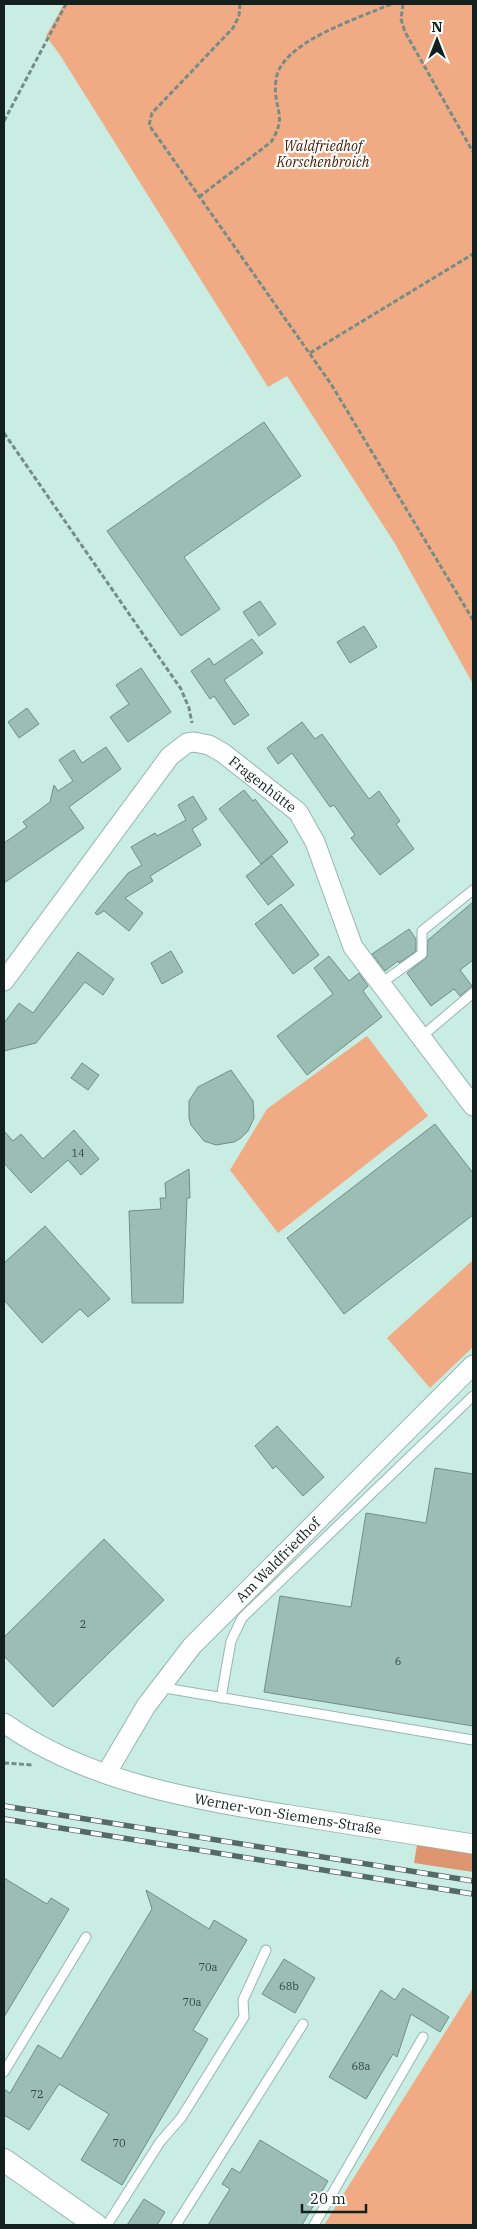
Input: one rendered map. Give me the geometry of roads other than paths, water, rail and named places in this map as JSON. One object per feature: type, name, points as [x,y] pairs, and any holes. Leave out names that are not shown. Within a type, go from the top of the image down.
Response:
[{"type":"street","name":"Fragenhütte","points":[[4,981],[170,756],[181,747],[194,742],[209,744],[290,805],[301,817],[316,842],[353,947],[473,1106]]},
{"type":"street","name":"Am Waldfriedhof","points":[[106,1774],[130,1730],[159,1687],[220,1616],[473,1365]]},
{"type":"street","name":"Werner-von-Siemens-Straße","points":[[4,1723],[72,1761],[150,1789],[207,1801],[473,1844]]},
{"type":"street","points":[[4,2160],[96,2225]]},
{"type":"lane","points":[[380,984],[422,954],[422,931],[473,890]]},
{"type":"lane","points":[[421,1037],[473,993]]},
{"type":"lane","points":[[221,1698],[231,1641],[242,1618],[473,1396]]},
{"type":"lane","points":[[159,1687],[473,1740]]},
{"type":"lane","points":[[4,2072],[86,1937]]},
{"type":"lane","points":[[107,2225],[160,2142],[181,2118],[244,2017],[243,2000],[266,1950]]},
{"type":"lane","points":[[176,2225],[303,2024]]},
{"type":"lane","points":[[314,2225],[422,2037]]},
{"type":"railway","points":[[4,1806],[473,1881]]},
{"type":"railway","points":[[4,1819],[473,1894]]},
{"type":"park label","name":"Waldfriedhof Korschenbroich","points":[[323,154]]}]
